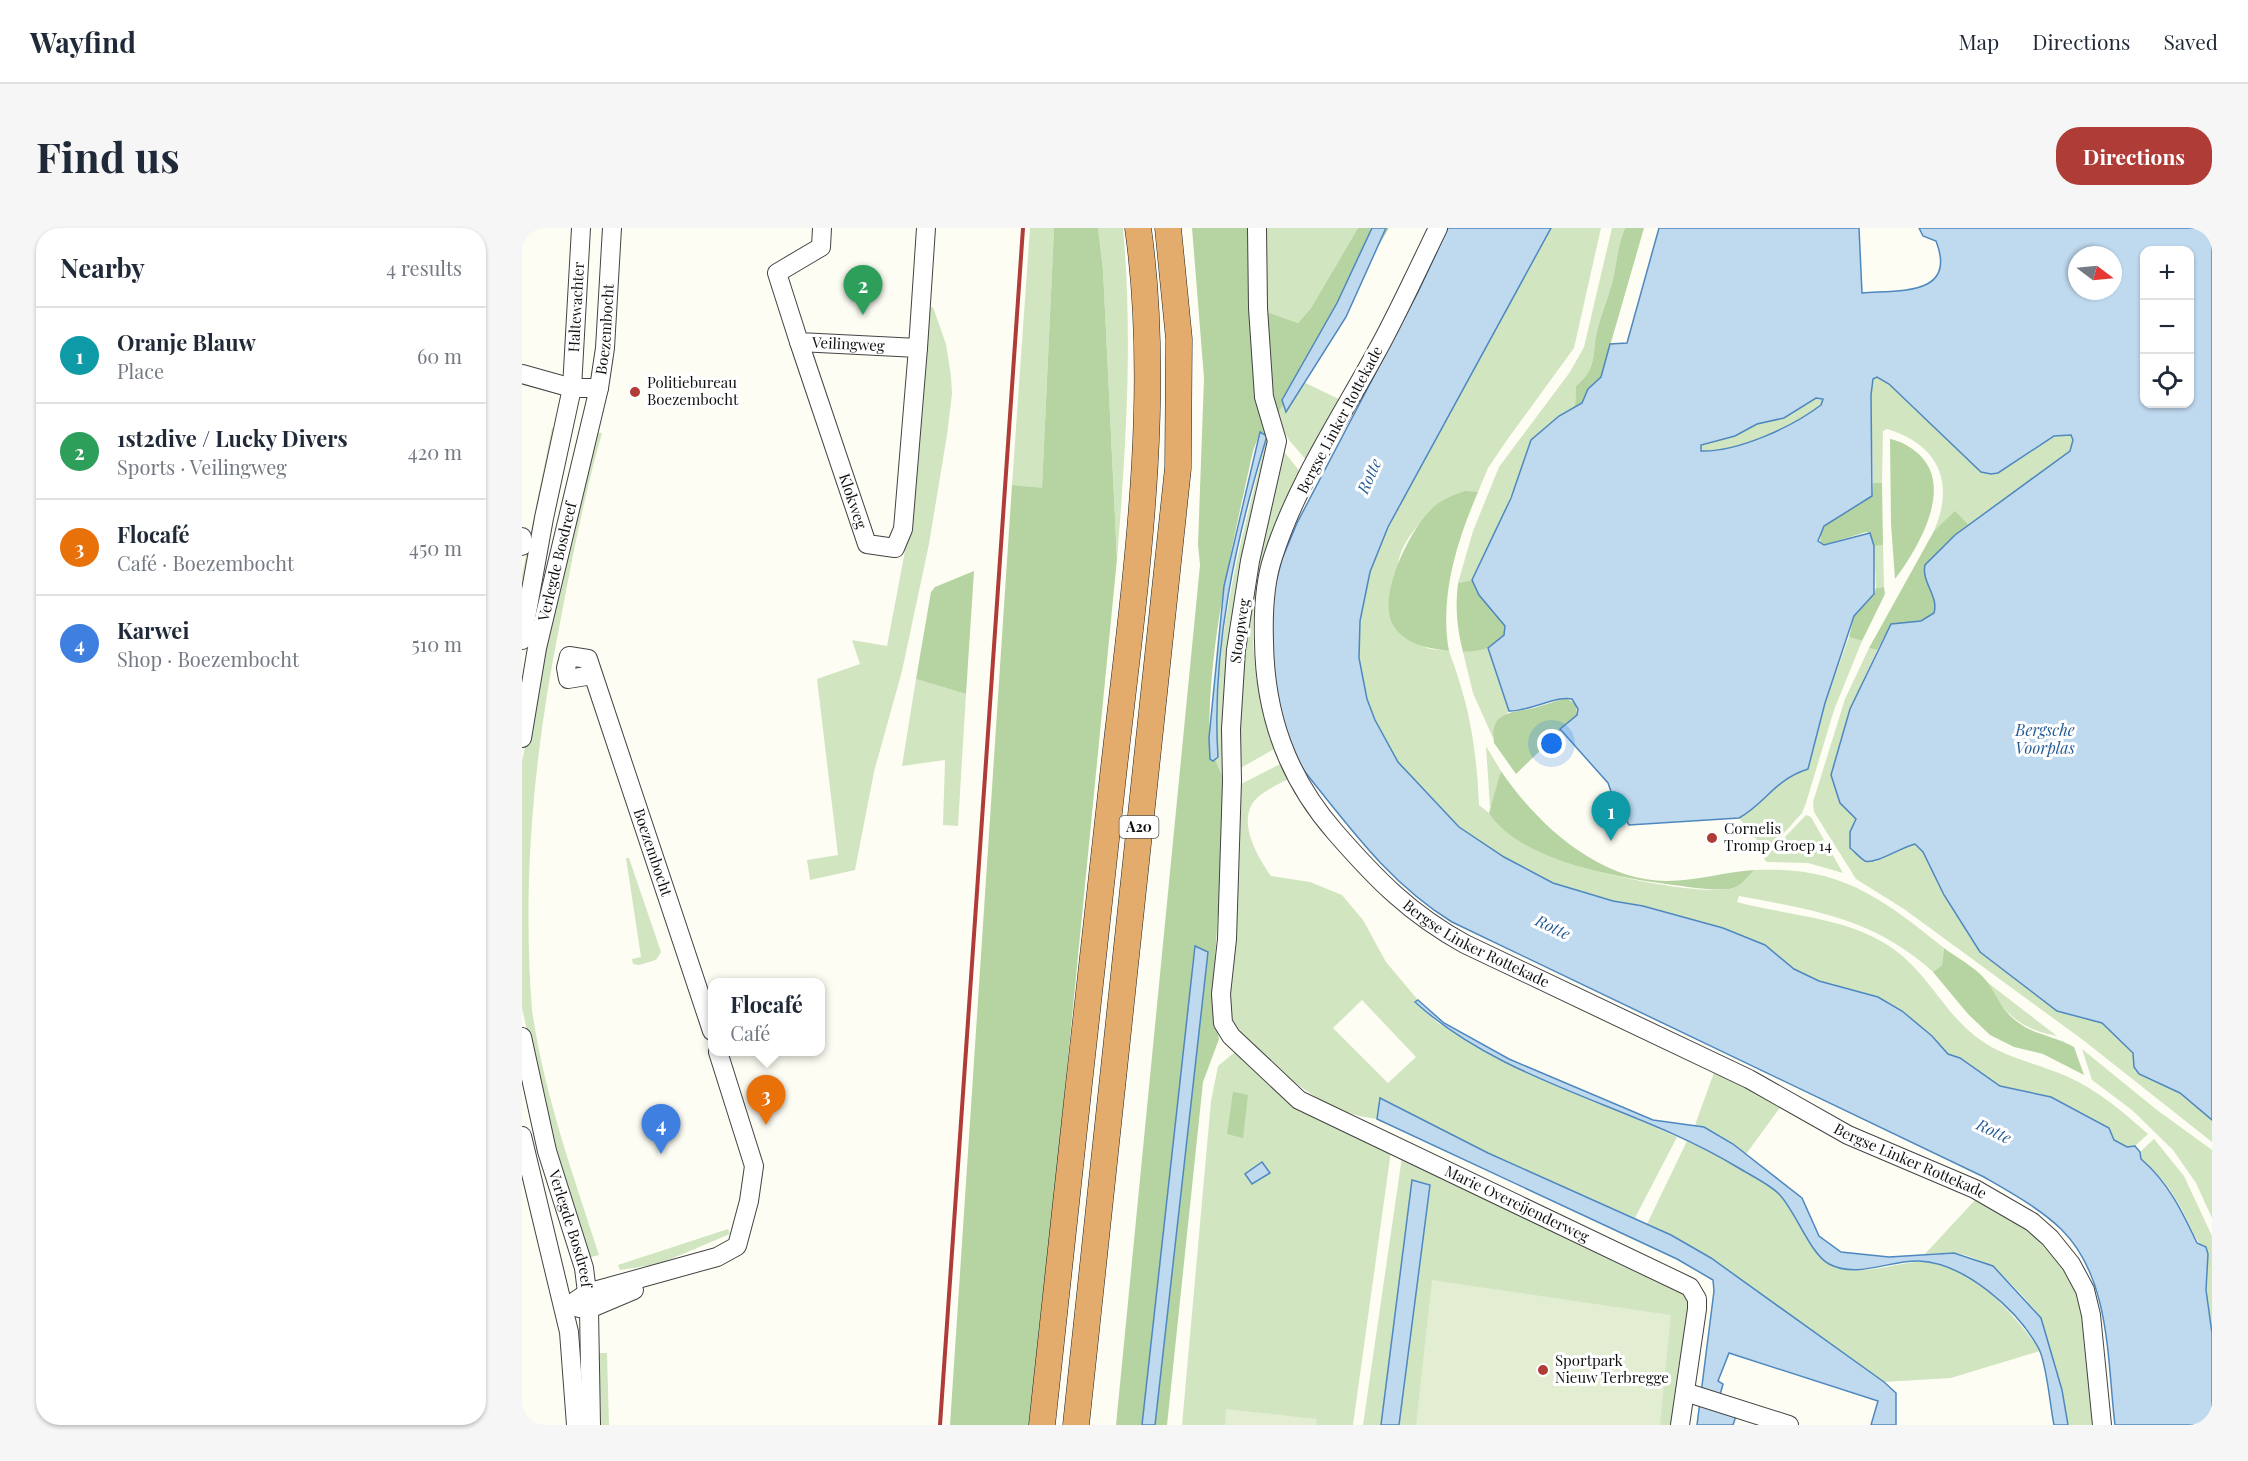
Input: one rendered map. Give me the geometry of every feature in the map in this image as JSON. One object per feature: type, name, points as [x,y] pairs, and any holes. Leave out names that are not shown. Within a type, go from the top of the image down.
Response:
[{"type":"highway","name":"A20","points":[[1042,1425],[1124,683],[1144,472],[1148,365],[1146,307],[1138,228]]},
{"type":"highway","name":"A20","points":[[1076,1425],[1178,468],[1179,339],[1168,228]]},
{"type":"street","name":"Haltewachter","points":[[572,388],[581,228]]},
{"type":"street","name":"Boezembocht","points":[[522,374],[572,388],[599,388],[605,348],[612,228]]},
{"type":"street","name":"Veilingweg","points":[[822,228],[821,247],[777,273],[799,342],[918,348]]},
{"type":"street","points":[[918,348],[926,228]]},
{"type":"street","name":"Stoopweg","points":[[1231,1036],[1223,1023],[1220,1011],[1227,939],[1234,670],[1250,561],[1277,441],[1264,397],[1258,308],[1257,228]]},
{"type":"street","name":"Bergse Linker Rottekade","points":[[1438,228],[1384,338],[1309,472],[1274,555],[1267,581],[1263,620],[1264,675],[1272,722],[1302,789],[1316,810],[1377,880],[1430,925],[1749,1080],[1804,1108],[1848,1135],[1975,1190],[2032,1222],[2050,1238],[2072,1264],[2085,1290],[2091,1315],[2102,1425]]},
{"type":"street","name":"Klokweg","points":[[799,342],[867,544],[895,548],[903,529],[918,348]]},
{"type":"street","name":"Verlegde Bosdreef","points":[[522,640],[572,388]]},
{"type":"street","name":"Verlegde Bosdreef","points":[[522,738],[537,648],[599,388]]},
{"type":"street","name":"Boezembocht","points":[[593,675],[708,1019]]},
{"type":"street","name":"Marie Overeijenderweg","points":[[1231,1036],[1299,1100],[1690,1287],[1697,1299],[1691,1394],[1680,1425]]},
{"type":"street","name":"Verlegde Bosdreef","points":[[522,1037],[547,1151],[584,1268],[588,1301],[591,1425]]},
{"type":"street","points":[[565,1308],[717,1257],[737,1246],[749,1201],[754,1166],[719,1056]]},
{"type":"street","name":"Verlegde Bosdreef","points":[[522,1136],[565,1308],[576,1425]]},
{"type":"street","points":[[1691,1394],[1785,1424]]},
{"type":"green space","points":[[1030,228],[1054,228],[1042,489],[1012,485]]},
{"type":"green space","points":[[1054,228],[1098,228],[1103,269],[1117,559],[1032,1425],[950,1425],[1012,485],[1042,488]]},
{"type":"green space","points":[[1098,228],[1123,228],[1126,270],[1127,394],[1117,559],[1103,269]]},
{"type":"green space","points":[[1192,228],[1249,228],[1266,435],[1260,432],[1253,451],[1236,527],[1221,604],[1212,681],[1210,759],[1215,759],[1226,785],[1212,1007],[1219,1039],[1203,1082],[1167,1425],[1155,1425],[1208,952],[1195,946],[1142,1425],[1116,1425],[1200,565],[1198,545],[1204,378]]},
{"type":"green space","points":[[1260,228],[1358,228],[1311,308],[1298,323],[1264,311]]},
{"type":"green space","points":[[1358,228],[1389,228],[1276,417],[1264,311],[1298,323],[1311,308]]},
{"type":"green space","points":[[1551,228],[1601,228],[1574,348],[1488,468],[1478,492],[1453,499],[1427,517],[1407,541],[1400,554],[1398,567],[1410,641],[1430,649],[1449,651],[1456,671],[1471,726],[1479,805],[1519,837],[1545,853],[1608,874],[1663,885],[1712,890],[1733,888],[1754,870],[1784,870],[1811,873],[1857,888],[1899,913],[1944,948],[1942,965],[1933,972],[1889,940],[1842,919],[1793,906],[1739,896],[1737,902],[1829,921],[1852,928],[1893,948],[1911,964],[1962,1024],[1982,1041],[2001,1052],[2078,1082],[2119,1109],[2148,1134],[2135,1146],[2127,1147],[2114,1140],[2109,1128],[2051,1097],[2000,1087],[1960,1058],[1948,1054],[1932,1036],[1902,1011],[1878,997],[1819,981],[1794,969],[1765,945],[1723,928],[1643,906],[1613,901],[1553,883],[1504,857],[1459,827],[1398,762],[1375,720],[1367,699],[1359,658],[1360,621],[1370,572],[1388,527]]},
{"type":"green space","points":[[1612,228],[1625,228],[1612,283],[1598,327],[1591,366],[1576,386],[1575,407],[1536,435],[1494,536],[1472,580],[1458,583],[1473,531],[1499,467],[1570,372],[1584,347]]},
{"type":"green space","points":[[1625,228],[1644,228],[1601,377],[1588,389],[1582,403],[1575,407],[1576,386],[1591,366],[1598,327],[1612,283]]},
{"type":"green space","points":[[933,307],[946,344],[952,394],[929,544],[902,671],[874,772],[855,870],[810,880],[807,860],[838,855],[817,679],[860,664],[852,640],[887,646],[912,514],[929,308]]},
{"type":"green space","points":[[1877,377],[1890,384],[1981,472],[1998,473],[2059,434],[2071,435],[2073,440],[2070,451],[1969,525],[1955,512],[1934,531],[1943,497],[1942,481],[1938,468],[1930,455],[1919,445],[1887,429],[1883,431],[1882,483],[1873,483],[1871,395],[1873,379]]},
{"type":"green space","points":[[1299,380],[1341,400],[1307,461],[1289,440],[1276,417]]},
{"type":"green space","points":[[1816,398],[1823,398],[1821,405],[1780,430],[1733,447],[1701,451],[1701,445],[1714,439],[1727,438],[1757,424],[1784,418]]},
{"type":"green space","points":[[552,428],[558,428],[522,620],[522,575]]},
{"type":"green space","points":[[592,432],[602,433],[574,551],[543,719],[532,816],[528,912],[532,1010],[537,1041],[560,1134],[599,1255],[587,1258],[565,1199],[522,1008],[522,761]]},
{"type":"green space","points":[[1273,435],[1226,785],[1215,759],[1218,757],[1217,717],[1223,639],[1237,562],[1267,437]]},
{"type":"green space","points":[[1890,439],[1915,451],[1927,464],[1933,480],[1930,515],[1914,550],[1895,579],[1891,524]]},
{"type":"green space","points":[[1282,449],[1301,473],[1262,571],[1253,624],[1255,668],[1259,690],[1263,711],[1276,748],[1237,770],[1237,657]]},
{"type":"green space","points":[[1873,483],[1882,483],[1883,545],[1874,546],[1870,533],[1866,532],[1824,545],[1820,544],[1821,531],[1824,526],[1872,496]]},
{"type":"green space","points":[[1465,491],[1478,492],[1463,530],[1448,590],[1446,610],[1449,651],[1425,647],[1404,637],[1393,625],[1389,612],[1389,597],[1393,579],[1407,544],[1427,514],[1436,505]]},
{"type":"green space","points":[[1955,511],[1969,525],[1925,565],[1926,580],[1936,603],[1934,613],[1921,621],[1891,624],[1877,650],[1869,648],[1934,531]]},
{"type":"green space","points":[[1883,545],[1884,587],[1876,588],[1874,546]]},
{"type":"green space","points":[[974,571],[966,694],[916,679],[931,592],[935,587]]},
{"type":"green space","points":[[1472,580],[1479,593],[1500,617],[1506,630],[1494,645],[1482,650],[1463,652],[1457,618],[1458,583]]},
{"type":"green space","points":[[1884,587],[1885,594],[1862,641],[1849,637],[1854,616],[1874,594],[1876,588]]},
{"type":"green space","points":[[1849,637],[1862,641],[1834,710],[1806,803],[1802,813],[1767,852],[1739,818],[1787,779],[1808,769],[1825,703]]},
{"type":"green space","points":[[1488,648],[1509,711],[1496,725],[1493,738],[1473,693],[1463,652]]},
{"type":"green space","points":[[1869,648],[1877,650],[1850,709],[1840,803],[1856,819],[1850,832],[1875,862],[1898,848],[1915,844],[1923,852],[1980,952],[2057,1011],[2102,1023],[2133,1053],[2134,1067],[2139,1074],[2180,1093],[2212,1120],[2212,1142],[2083,1040],[1904,909],[1856,879],[1814,812],[1813,802],[1845,699]]},
{"type":"green space","points":[[916,679],[966,694],[958,826],[943,825],[945,760],[902,766]]},
{"type":"green space","points":[[1566,698],[1576,704],[1577,715],[1516,774],[1494,743],[1495,725],[1504,715]]},
{"type":"green space","points":[[1486,746],[1501,771],[1494,803],[1490,807]]},
{"type":"green space","points":[[1284,762],[1292,777],[1268,790],[1256,799],[1250,808],[1248,827],[1260,858],[1271,876],[1310,882],[1342,895],[1363,920],[1386,962],[1418,1000],[1415,1002],[1438,1023],[1496,1057],[1677,1137],[1635,1218],[1488,1153],[1381,1098],[1377,1119],[1355,1115],[1334,1107],[1314,1096],[1278,1069],[1228,1022],[1237,786]],"holes":[[[1362,1000],[1416,1057],[1388,1083],[1333,1028]]]},
{"type":"green space","points":[[1501,771],[1532,811],[1551,829],[1594,860],[1617,871],[1642,878],[1667,881],[1754,870],[1743,882],[1733,888],[1708,889],[1627,878],[1573,865],[1547,855],[1524,844],[1504,830],[1489,813]]},
{"type":"green space","points":[[1806,815],[1811,817],[1843,873],[1808,863],[1767,862],[1764,859]]},
{"type":"green space","points":[[626,858],[629,858],[661,952],[656,960],[639,965],[633,964],[632,959],[641,957]]},
{"type":"green space","points":[[1944,948],[1974,968],[1984,978],[2004,1009],[2019,1023],[2074,1047],[2084,1075],[2043,1054],[2014,1047],[1990,1035],[1968,1014],[1933,972],[1942,965]]},
{"type":"green space","points":[[1987,982],[2057,1036],[2033,1029],[2015,1018],[1999,1003]]},
{"type":"green space","points":[[2082,1049],[2157,1110],[2212,1150],[2212,1218],[2196,1183],[2173,1150],[2132,1110],[2092,1080]]},
{"type":"green space","points":[[1235,1052],[1391,1151],[1353,1425],[1182,1425],[1211,1101],[1218,1066]]},
{"type":"green space","points":[[1716,1067],[1785,1101],[1746,1154],[1704,1127],[1695,1125]]},
{"type":"green space","points":[[1233,1092],[1248,1095],[1243,1138],[1227,1134]]},
{"type":"green space","points":[[2154,1139],[2184,1176],[2212,1236],[2212,1333],[2206,1290],[2208,1254],[2169,1189],[2140,1159],[2140,1152]]},
{"type":"green space","points":[[1687,1141],[1748,1172],[1771,1187],[1785,1201],[1815,1251],[1829,1264],[1849,1270],[1915,1262],[1933,1263],[1952,1268],[1970,1278],[2003,1305],[2040,1351],[1951,1378],[1884,1382],[1711,1258],[1647,1224]]},
{"type":"green space","points":[[1402,1157],[1689,1295],[1690,1306],[1677,1425],[1399,1425],[1430,1186],[1412,1180],[1381,1425],[1363,1425]]},
{"type":"green space","points":[[1976,1199],[2026,1224],[2051,1248],[2072,1282],[2081,1302],[2095,1425],[2068,1425],[2041,1318],[2014,1286],[1992,1268],[1967,1256],[1951,1253],[1925,1254]]},
{"type":"green space","points":[[728,1229],[730,1234],[659,1264],[620,1270],[618,1265]]},
{"type":"green space","name":"Sportpark Nieuw Terbregge","points":[[1432,1280],[1671,1315],[1660,1425],[1416,1425]]},
{"type":"green space","points":[[599,1353],[607,1353],[609,1425],[601,1425]]},
{"type":"green space","points":[[1226,1409],[1317,1419],[1316,1425],[1225,1425]]},
{"type":"water","points":[[1372,228],[1386,228],[1346,317],[1286,412],[1282,400],[1337,303]]},
{"type":"water","name":"Rotte","points":[[1448,228],[1551,228],[1388,527],[1370,572],[1360,621],[1359,658],[1367,699],[1375,720],[1398,762],[1459,827],[1504,857],[1553,883],[1613,901],[1643,906],[1723,928],[1765,945],[1794,969],[1819,981],[1878,997],[1902,1011],[1932,1036],[1948,1054],[1960,1058],[2000,1086],[2051,1097],[2109,1128],[2114,1140],[2127,1147],[2135,1146],[2140,1152],[2141,1159],[2167,1187],[2197,1243],[2206,1247],[2208,1254],[2206,1290],[2212,1333],[2212,1425],[2115,1425],[2108,1347],[2098,1295],[2077,1249],[2061,1229],[2043,1214],[1984,1177],[1452,922],[1430,907],[1390,873],[1305,772],[1294,754],[1273,690],[1271,600],[1282,559],[1297,523],[1418,292]]},
{"type":"water","name":"Bergsche Voorplas","points":[[1659,228],[1859,228],[1862,293],[1920,287],[1931,281],[1939,272],[1941,259],[1936,241],[1923,236],[1919,228],[2212,228],[2212,1120],[2180,1093],[2139,1074],[2134,1067],[2133,1053],[2102,1023],[2057,1011],[1980,952],[1944,895],[1923,852],[1915,844],[1869,862],[1850,848],[1850,832],[1856,819],[1840,803],[1831,775],[1850,709],[1891,624],[1921,621],[1934,613],[1934,601],[1925,577],[1925,565],[1955,535],[2070,451],[2073,440],[2071,435],[2054,436],[1998,473],[1981,472],[1889,384],[1877,377],[1873,379],[1871,395],[1872,496],[1824,526],[1818,541],[1824,545],[1870,533],[1874,546],[1874,594],[1854,616],[1825,703],[1808,769],[1787,779],[1739,818],[1629,825],[1614,800],[1608,783],[1560,729],[1577,715],[1578,709],[1572,699],[1558,699],[1517,711],[1509,711],[1488,648],[1504,635],[1505,626],[1479,595],[1472,580],[1511,498],[1531,440],[1559,416],[1582,403],[1588,389],[1601,377],[1610,344],[1627,343]],"holes":[[[1816,398],[1823,399],[1821,405],[1795,422],[1764,437],[1731,447],[1701,451],[1701,445],[1735,436],[1757,424],[1784,418]]]},
{"type":"water","points":[[1260,432],[1267,436],[1245,514],[1222,635],[1218,676],[1218,757],[1213,761],[1210,759],[1209,738],[1224,586]]},
{"type":"water","points":[[1195,946],[1208,952],[1155,1425],[1142,1425]]},
{"type":"water","points":[[1418,1000],[1444,1023],[1509,1059],[1653,1120],[1704,1127],[1733,1144],[1802,1198],[1819,1236],[1841,1252],[1889,1257],[1954,1253],[1993,1266],[2041,1318],[2062,1390],[2068,1425],[2054,1425],[2042,1356],[2030,1334],[2004,1305],[1972,1279],[1937,1264],[1919,1261],[1851,1270],[1829,1264],[1815,1251],[1785,1201],[1765,1183],[1698,1145],[1530,1074],[1489,1054],[1450,1030],[1415,1002]]},
{"type":"water","points":[[1380,1098],[1488,1153],[1671,1235],[1711,1258],[1884,1382],[1896,1393],[1896,1425],[1871,1425],[1878,1401],[1729,1353],[1718,1381],[1723,1384],[1716,1409],[1736,1416],[1733,1425],[1697,1425],[1714,1291],[1713,1280],[1677,1259],[1377,1119]]},
{"type":"water","points":[[1262,1162],[1270,1173],[1252,1184],[1245,1174]]},
{"type":"water","points":[[1412,1180],[1430,1185],[1399,1425],[1381,1425]]},
{"type":"railway","points":[[940,1425],[1023,228]]},
{"type":"place","name":"1st2dive / Lucky Divers","points":[[863,315]]},
{"type":"place","name":"Politiebureau Boezembocht","points":[[635,392]]},
{"type":"place","name":"Cornelis Tromp Groep 14","points":[[1712,838]]},
{"type":"place","name":"Oranje Blauw","points":[[1611,841]]},
{"type":"place","name":"Flocafé","points":[[766,1125]]},
{"type":"place","name":"Karwei","points":[[661,1154]]},
{"type":"place","name":"Sportpark Nieuw Terbregge","points":[[1543,1370]]}]
